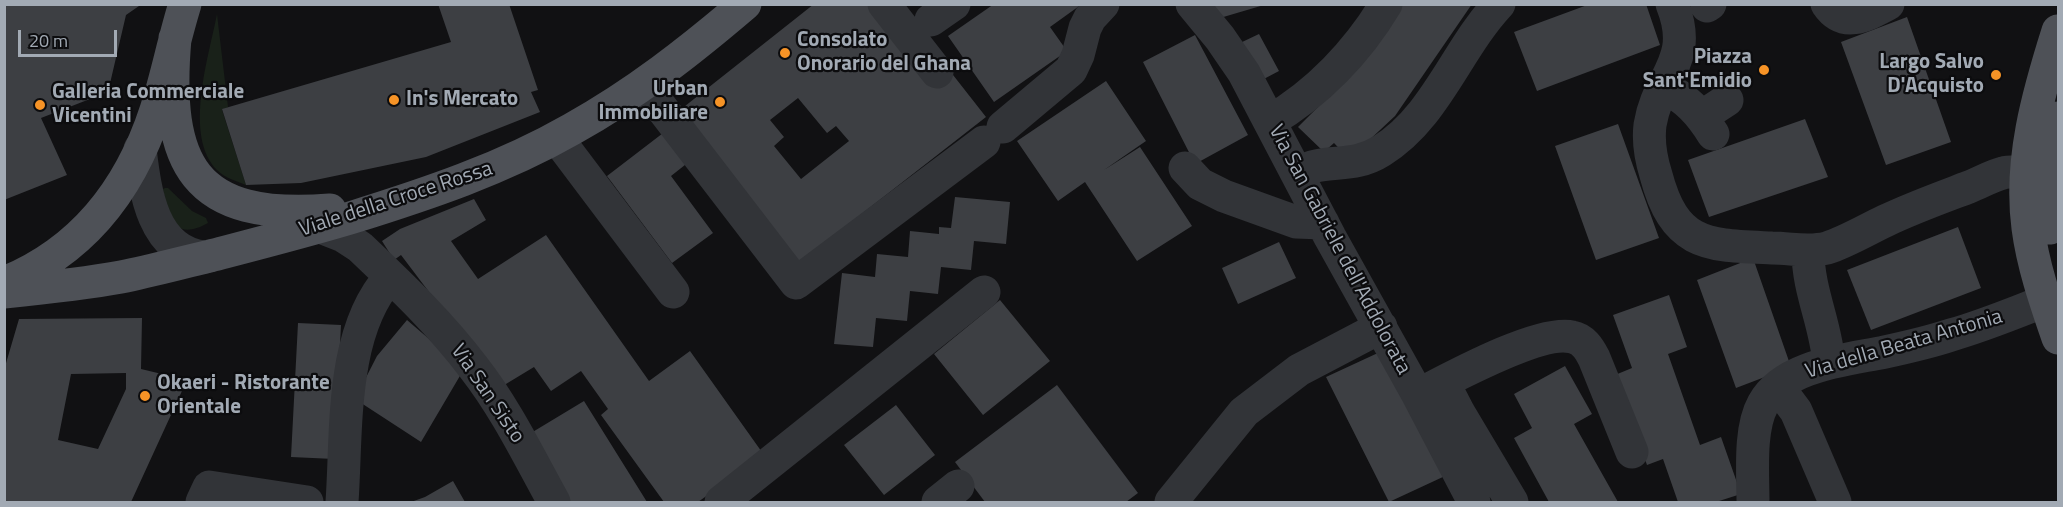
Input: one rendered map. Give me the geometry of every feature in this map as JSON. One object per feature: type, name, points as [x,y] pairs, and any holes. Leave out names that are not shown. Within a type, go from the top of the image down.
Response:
[{"type":"main road","points":[[4,283],[40,267],[79,238],[116,194],[140,149],[156,109],[185,4]]},
{"type":"main road","name":"Viale della Croce Rossa","points":[[4,292],[94,282],[205,257],[320,227],[412,199],[500,166],[557,138],[644,85],[745,4]]},
{"type":"main road","points":[[2052,298],[2028,228],[2025,172],[2045,74],[2058,31]]},
{"type":"main road","points":[[175,38],[173,91],[178,130],[190,168],[209,189],[226,199],[254,209],[289,212],[356,208],[412,199]]},
{"type":"main road","points":[[2058,118],[2049,167],[2048,198],[2052,298],[2058,338]]},
{"type":"street","points":[[884,4],[937,72]]},
{"type":"street","points":[[644,85],[796,283],[993,135],[1071,70],[1078,55],[1085,28],[1090,18],[1103,4]]},
{"type":"street","name":"Via San Gabriele dell'Addolorata","points":[[1192,4],[1220,38],[1244,73],[1381,327],[1431,389],[1474,502]]},
{"type":"street","points":[[1270,121],[1306,97],[1328,77],[1366,34],[1386,4]]},
{"type":"street","points":[[1298,173],[1313,166],[1359,161],[1397,141],[1422,112],[1475,34],[1499,4]]},
{"type":"street","points":[[1672,4],[1679,25],[1680,43],[1676,62],[1659,96],[1650,126],[1651,156],[1661,194],[1677,223],[1697,238],[1736,248],[1781,248],[1808,252],[1828,248],[1908,211],[2003,172],[2025,172]]},
{"type":"street","points":[[1827,4],[1838,16],[1850,18],[1888,4]]},
{"type":"street","points":[[1664,87],[1714,117]]},
{"type":"street","points":[[557,138],[673,292]]},
{"type":"street","points":[[140,149],[145,190],[151,211],[159,226],[176,246],[188,254],[205,257]]},
{"type":"street","points":[[1185,168],[1200,184],[1224,196],[1296,222],[1323,223]]},
{"type":"street","name":"Via San Sisto","points":[[376,210],[369,221],[369,233],[375,255],[387,273]]},
{"type":"street","name":"Via San Sisto","points":[[320,227],[349,239],[387,273],[449,337],[474,367],[507,417],[554,502]]},
{"type":"street","points":[[1808,252],[1810,277],[1828,346],[1830,363]]},
{"type":"street","points":[[342,502],[349,389],[355,356],[370,306],[387,273]]},
{"type":"street","points":[[721,502],[984,292]]},
{"type":"street","name":"Via della Beata Antonia","points":[[1753,502],[1753,467],[1758,417],[1766,399],[1778,387],[1805,371],[1830,363],[1883,353],[1954,335],[2052,298]]},
{"type":"street","points":[[1171,502],[1244,412],[1299,370],[1381,327]]},
{"type":"street","points":[[1512,502],[1431,389],[1537,341],[1563,335],[1574,337],[1590,349],[1632,452]]},
{"type":"street","points":[[1778,387],[1796,411],[1835,502]]},
{"type":"street","points":[[202,502],[209,487],[308,502]]},
{"type":"shaded area","points":[[217,14],[228,107],[222,110],[246,185],[217,170],[207,155],[202,137],[201,95]]},
{"type":"shaded area","points":[[168,188],[192,211],[206,218],[208,223],[187,230],[175,224],[167,209],[163,189]]},
{"type":"building","name":"Galleria Commerciale Vicentini","points":[[4,4],[138,4],[139,6],[126,15],[108,92],[41,118],[67,175],[4,200]]},
{"type":"building","name":"In's Mercato","points":[[438,4],[509,4],[538,90],[531,92],[540,112],[426,157],[301,183],[246,185],[222,109],[451,42]]},
{"type":"building","points":[[814,4],[867,4],[927,81],[946,66],[986,117],[795,266],[675,114]],"holes":[[[798,98],[827,133],[836,126],[849,141],[801,179],[774,146],[784,137],[770,120]]]},
{"type":"building","points":[[994,4],[1082,4],[1050,27],[1067,51],[994,102],[948,36]]},
{"type":"building","points":[[1208,4],[1264,4],[1264,5],[1220,18]]},
{"type":"building","points":[[1399,4],[1472,4],[1395,116],[1349,159],[1334,143],[1324,152],[1298,127],[1350,75]]},
{"type":"building","points":[[1590,4],[1646,4],[1660,45],[1537,91],[1514,32]]},
{"type":"building","points":[[1907,17],[1951,142],[1886,165],[1841,42]]},
{"type":"building","points":[[1259,34],[1279,71],[1260,81],[1240,43]]},
{"type":"building","points":[[1195,35],[1248,135],[1195,164],[1143,62]]},
{"type":"building","points":[[1106,81],[1146,141],[1104,170],[1140,147],[1192,226],[1137,261],[1085,182],[1058,201],[1017,141]]},
{"type":"building","points":[[1805,119],[1828,177],[1709,217],[1688,160]]},
{"type":"building","points":[[1618,124],[1659,238],[1596,260],[1555,146]]},
{"type":"building","points":[[667,130],[690,161],[671,176],[713,233],[672,263],[607,176]]},
{"type":"building","points":[[955,197],[1010,202],[1006,244],[974,241],[971,270],[941,267],[938,294],[910,291],[907,321],[876,318],[873,347],[834,344],[842,273],[875,277],[877,254],[908,257],[910,231],[939,234],[939,227],[951,228]]},
{"type":"building","points":[[474,199],[486,220],[451,241],[478,279],[546,235],[649,381],[690,351],[764,455],[698,502],[664,502],[601,415],[608,409],[581,371],[551,391],[534,367],[501,387],[401,255],[394,260],[382,241],[400,229]]},
{"type":"building","points":[[1958,227],[1981,288],[1871,330],[1847,270]]},
{"type":"building","points":[[1279,242],[1296,278],[1238,304],[1222,268]]},
{"type":"building","points":[[1753,258],[1791,367],[1736,388],[1697,280]]},
{"type":"building","points":[[1669,295],[1687,347],[1668,354],[1700,445],[1721,437],[1741,494],[1716,502],[1678,502],[1663,459],[1647,465],[1615,375],[1632,368],[1613,315]]},
{"type":"building","points":[[1000,300],[1050,361],[983,415],[934,354]]},
{"type":"building","points":[[142,318],[141,369],[187,380],[131,502],[4,502],[4,370],[19,319]],"holes":[[[126,373],[126,389],[98,449],[58,440],[71,374]]]},
{"type":"building","points":[[407,320],[464,369],[421,442],[355,399],[377,356]]},
{"type":"building","points":[[298,323],[341,325],[334,459],[291,457]]},
{"type":"building","points":[[1380,352],[1445,476],[1389,502],[1326,377]]},
{"type":"building","points":[[1565,366],[1592,414],[1574,424],[1618,502],[1549,502],[1514,438],[1532,428],[1514,394]]},
{"type":"building","points":[[1057,385],[1138,493],[1126,502],[985,502],[955,462]]},
{"type":"building","points":[[584,401],[647,502],[565,502],[526,436]]},
{"type":"building","points":[[896,405],[935,455],[884,495],[844,445]]},
{"type":"building","points":[[453,481],[465,502],[411,502],[425,497]]},
{"type":"place","name":"Consolato Onorario del Ghana","points":[[785,53]]},
{"type":"place","name":"Piazza Sant'Emidio","points":[[1764,70]]},
{"type":"place","name":"Largo Salvo D'Acquisto","points":[[1996,75]]},
{"type":"place","name":"In's Mercato","points":[[394,100]]},
{"type":"place","name":"Urban Immobiliare","points":[[720,102]]},
{"type":"place","name":"Galleria Commerciale Vicentini","points":[[40,105]]},
{"type":"place","name":"Okaeri - Ristorante Orientale","points":[[145,396]]}]
